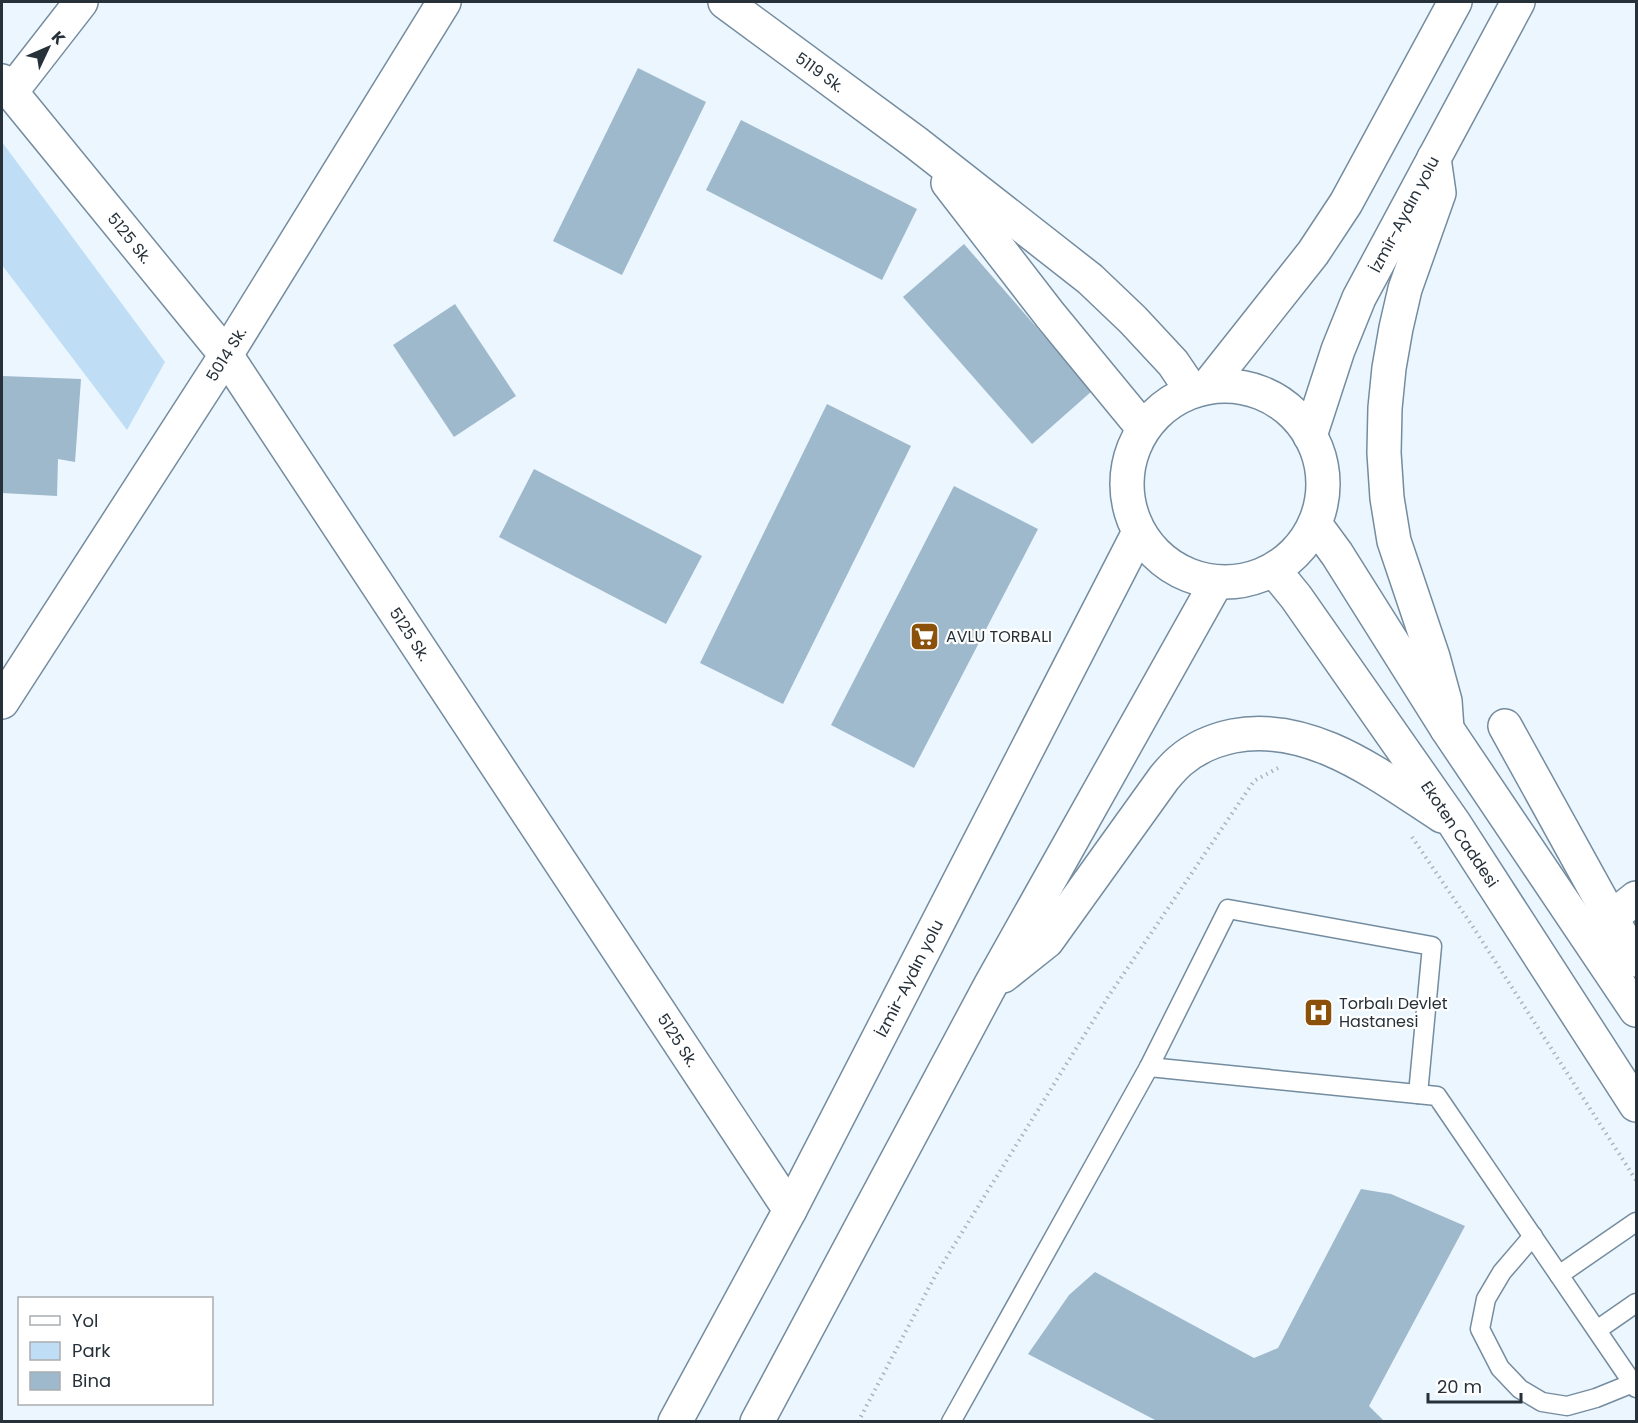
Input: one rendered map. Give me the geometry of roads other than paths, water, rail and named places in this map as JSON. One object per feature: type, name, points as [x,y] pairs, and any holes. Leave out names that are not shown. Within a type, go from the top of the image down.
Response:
[{"type":"main road","points":[[6,86],[81,2]]},
{"type":"main road","name":"5014 Sk.","points":[[2,702],[226,355],[444,2]]},
{"type":"main road","name":"5119 Sk.","points":[[724,2],[915,142]]},
{"type":"main road","points":[[1200,389],[1313,253],[1346,203],[1455,2]]},
{"type":"main road","name":"İzmir-Aydın yolu","points":[[1310,436],[1338,350],[1359,298],[1518,2]]},
{"type":"main road","name":"5125 Sk.","points":[[6,86],[226,355],[790,1210]]},
{"type":"main road","points":[[915,142],[1090,279],[1200,389]]},
{"type":"main road","points":[[915,142],[1050,315],[1143,428]]},
{"type":"main road","points":[[1434,158],[1439,193],[1406,289],[1396,328],[1385,408],[1384,453],[1387,498],[1394,541],[1433,657],[1445,701],[1447,729]]},
{"type":"main road","points":[[1237,387],[1266,395],[1291,412],[1310,436],[1321,464],[1323,494],[1315,524],[1298,550],[1274,570],[1247,581],[1216,583],[1185,574],[1158,557],[1138,532],[1128,502],[1126,476],[1132,451],[1143,428],[1165,406],[1200,389],[1237,387]]},
{"type":"main road","points":[[1315,524],[1337,554],[1447,729],[1636,1010]]},
{"type":"main road","name":"İzmir-Aydın yolu","points":[[675,1422],[790,1210],[1138,532]]},
{"type":"main road","name":"Ekoten Caddesi","points":[[1274,570],[1296,597],[1454,823],[1636,1105]]},
{"type":"main road","points":[[757,1422],[990,986],[1216,583]]},
{"type":"main road","points":[[1506,726],[1636,960]]},
{"type":"main road","points":[[990,986],[1047,941],[1164,778],[1180,761],[1196,749],[1219,739],[1242,734],[1266,734],[1294,737],[1326,747],[1361,764],[1454,823]]},
{"type":"main road","points":[[1611,918],[1636,898]]},
{"type":"lane","points":[[951,1422],[1149,1067],[1228,909],[1432,946],[1418,1094]]},
{"type":"lane","points":[[1149,1067],[1437,1096],[1533,1236],[1635,1386],[1567,1406],[1542,1402],[1520,1389],[1500,1368],[1480,1329],[1486,1299],[1502,1272],[1533,1236]]},
{"type":"lane","points":[[1559,1275],[1636,1222]]},
{"type":"lane","points":[[1597,1330],[1636,1303]]},
{"type":"place","name":"AVLU TORBALI","points":[[925,636]]},
{"type":"place","name":"Torbalı Devlet Hastanesi","points":[[1318,1012]]}]
